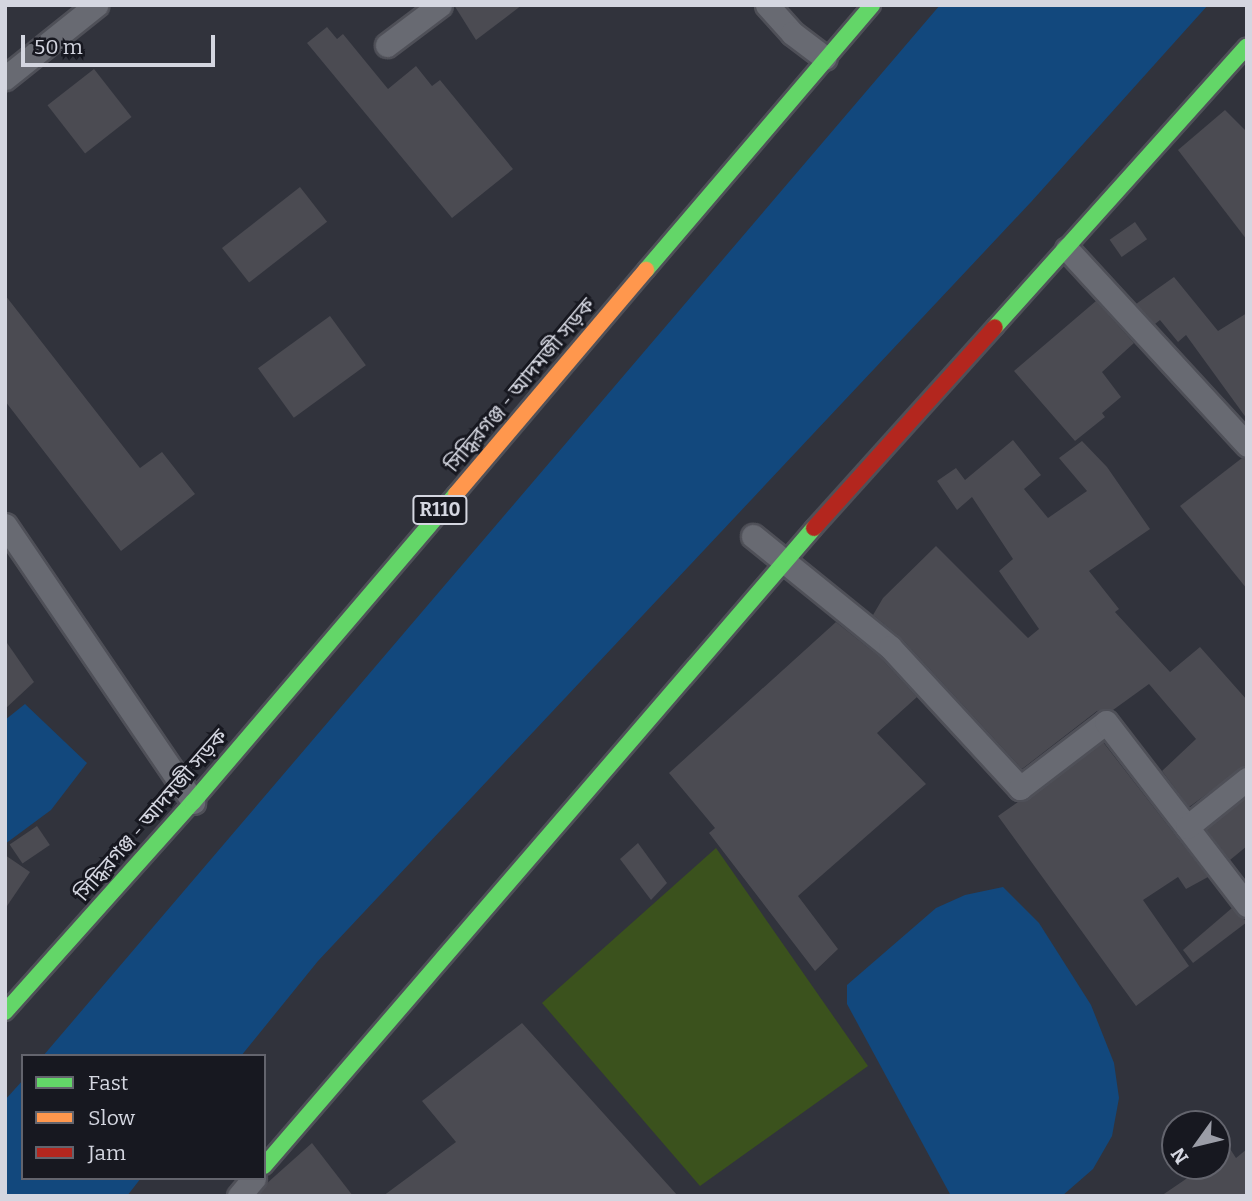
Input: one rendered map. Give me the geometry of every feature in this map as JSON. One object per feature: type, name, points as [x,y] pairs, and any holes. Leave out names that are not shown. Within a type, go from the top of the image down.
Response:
[{"type":"street","points":[[5,78],[96,5]]},
{"type":"street","points":[[387,45],[440,5]]},
{"type":"street","points":[[767,5],[792,33],[825,58]]},
{"type":"street","name":"সিদ্ধিরগঞ্জ - আদমজী সড়ক","points":[[5,1012],[193,802],[872,5]]},
{"type":"street","points":[[266,1164],[783,563],[1247,46]]},
{"type":"street","points":[[1067,249],[1247,444]]},
{"type":"street","points":[[5,525],[193,802]]},
{"type":"street","points":[[753,536],[890,647],[1020,788],[1106,722],[1247,905]]},
{"type":"street","points":[[1187,827],[1247,779]]},
{"type":"street","points":[[239,1196],[252,1180]]},
{"type":"green space","points":[[716,848],[868,1066],[700,1186],[542,1003]]},
{"type":"water","points":[[940,5],[1208,5],[1031,202],[318,961],[243,1054],[45,1054]]},
{"type":"water","points":[[25,704],[87,763],[51,810],[5,844],[5,720]]},
{"type":"water","points":[[1003,887],[1039,923],[1091,1005],[1114,1063],[1119,1098],[1112,1136],[1093,1169],[1062,1196],[951,1196],[847,1004],[847,985],[936,908],[965,895]]},
{"type":"water","points":[[21,1082],[21,1180],[139,1180],[127,1196],[5,1196],[5,1100]]},
{"type":"building","points":[[454,5],[522,5],[476,40]]},
{"type":"building","points":[[327,27],[337,39],[343,34],[388,89],[416,66],[432,86],[440,80],[513,169],[452,218],[307,43]]},
{"type":"building","points":[[94,69],[132,117],[85,153],[48,105]]},
{"type":"building","points":[[1225,110],[1247,132],[1247,240],[1178,150]]},
{"type":"building","points":[[300,187],[327,222],[249,283],[222,248]]},
{"type":"building","points":[[1135,222],[1147,239],[1122,257],[1110,240]]},
{"type":"building","points":[[1174,277],[1218,331],[1247,313],[1247,419],[1186,335],[1178,342],[1160,320],[1155,324],[1136,304]]},
{"type":"building","points":[[5,295],[140,468],[162,452],[195,494],[121,551],[5,401]]},
{"type":"building","points":[[1096,301],[1134,343],[1102,372],[1121,397],[1102,413],[1105,417],[1075,441],[1014,371]]},
{"type":"building","points":[[330,316],[366,365],[294,418],[258,368]]},
{"type":"building","points":[[1013,440],[1041,475],[1024,489],[1048,518],[1087,491],[1059,458],[1082,441],[1107,467],[1150,529],[1089,571],[1119,609],[1115,612],[1170,672],[1200,647],[1247,700],[1247,765],[1189,807],[1162,771],[1196,739],[1149,684],[1113,710],[1097,711],[1022,769],[900,637],[873,615],[883,598],[936,546],[1028,638],[1039,629],[999,571],[1013,559],[972,497],[957,510],[937,481],[956,468],[965,480]]},
{"type":"building","points":[[1242,458],[1247,459],[1247,589],[1180,506]]},
{"type":"building","points":[[836,622],[880,657],[917,697],[877,733],[926,784],[798,896],[838,949],[815,971],[709,833],[715,828],[669,773]]},
{"type":"building","points":[[5,640],[34,682],[5,709]]},
{"type":"building","points":[[1103,742],[1208,877],[1186,889],[1178,877],[1143,900],[1189,966],[1136,1006],[998,816]]},
{"type":"building","points":[[1247,797],[1247,846],[1230,860],[1206,829]]},
{"type":"building","points":[[37,826],[50,845],[23,864],[10,844]]},
{"type":"building","points":[[638,843],[667,883],[651,900],[620,859]]},
{"type":"building","points":[[5,855],[30,872],[5,909]]},
{"type":"building","points":[[1232,908],[1247,922],[1193,963],[1183,950]]},
{"type":"building","points":[[522,1023],[678,1196],[383,1196],[456,1142],[422,1101]]},
{"type":"building","points":[[312,1143],[353,1196],[257,1196],[266,1184]]},
{"type":"building","points":[[1247,1149],[1247,1196],[1161,1196],[1184,1180],[1231,1180],[1231,1150],[1236,1158]]},
{"type":"traffic: fast","points":[[646,270],[872,5]]},
{"type":"traffic: fast","points":[[995,327],[1247,46]]},
{"type":"traffic: fast","points":[[5,1012],[193,802],[456,494]]},
{"type":"traffic: fast","points":[[266,1164],[814,528]]},
{"type":"traffic: slow","points":[[456,494],[646,270]]},
{"type":"traffic: jam","points":[[814,528],[995,327]]}]
